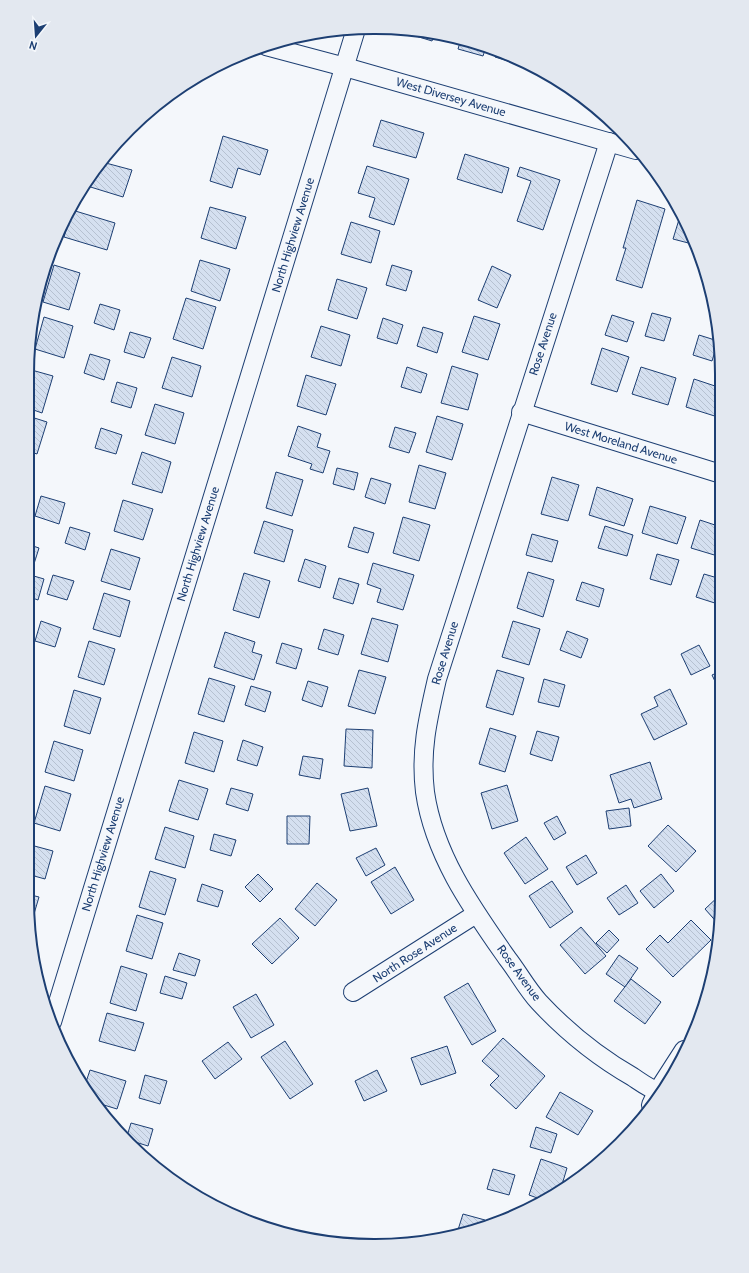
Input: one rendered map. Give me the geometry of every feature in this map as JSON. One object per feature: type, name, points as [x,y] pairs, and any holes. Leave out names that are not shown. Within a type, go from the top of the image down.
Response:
[{"type":"street","name":"North Highview Avenue","points":[[54,1014],[354,35]]},
{"type":"street","name":"West Diversey Avenue","points":[[276,49],[629,148]]},
{"type":"street","name":"Rose Avenue","points":[[609,142],[521,412],[437,679],[426,727],[423,761],[425,792],[433,827],[452,873],[476,914],[538,1001],[563,1026],[608,1062],[653,1095]]},
{"type":"street","name":"West Moreland Avenue","points":[[521,412],[715,472]]},
{"type":"street","name":"North Rose Avenue","points":[[353,992],[476,914]]},
{"type":"building","points":[[419,37],[433,39],[432,41]]},
{"type":"building","points":[[459,45],[484,52],[483,56],[458,49]]},
{"type":"building","points":[[381,120],[424,133],[416,158],[373,146]]},
{"type":"building","points":[[223,136],[268,150],[260,175],[238,168],[232,188],[210,181]]},
{"type":"building","points":[[465,154],[509,168],[502,193],[457,179]]},
{"type":"building","points":[[107,163],[132,170],[123,197],[90,187]]},
{"type":"building","points":[[367,166],[409,179],[394,225],[369,217],[375,198],[358,193]]},
{"type":"building","points":[[520,167],[560,180],[543,230],[517,221],[531,181],[517,176]]},
{"type":"building","points":[[637,200],[665,209],[642,288],[616,280],[626,248],[623,248]]},
{"type":"building","points":[[210,207],[246,217],[236,249],[201,238]]},
{"type":"building","points":[[76,211],[115,223],[107,250],[64,237]]},
{"type":"building","points":[[678,221],[689,243],[673,239]]},
{"type":"building","points":[[351,222],[380,231],[371,263],[341,254]]},
{"type":"building","points":[[200,260],[230,269],[220,301],[191,291]]},
{"type":"building","points":[[54,265],[80,273],[69,310],[43,302]]},
{"type":"building","points":[[392,265],[412,271],[406,291],[386,285]]},
{"type":"building","points":[[492,266],[511,275],[497,308],[478,300]]},
{"type":"building","points":[[337,279],[367,288],[357,319],[328,310]]},
{"type":"building","points":[[186,298],[216,307],[203,349],[173,339]]},
{"type":"building","points":[[100,304],[120,310],[114,330],[94,323]]},
{"type":"building","points":[[652,313],[671,318],[664,341],[645,336]]},
{"type":"building","points":[[612,315],[634,322],[627,342],[605,335]]},
{"type":"building","points":[[474,316],[500,324],[488,360],[462,352]]},
{"type":"building","points":[[44,317],[73,326],[64,358],[35,349]]},
{"type":"building","points":[[383,318],[403,325],[397,344],[377,338]]},
{"type":"building","points":[[321,326],[350,335],[341,366],[311,357]]},
{"type":"building","points":[[423,327],[443,333],[437,353],[417,346]]},
{"type":"building","points":[[130,332],[151,338],[144,358],[124,352]]},
{"type":"building","points":[[699,335],[713,339],[714,354],[712,361],[693,355]]},
{"type":"building","points":[[602,348],[629,357],[617,392],[591,384]]},
{"type":"building","points":[[90,354],[110,360],[104,380],[84,373]]},
{"type":"building","points":[[172,357],[201,366],[192,397],[162,388]]},
{"type":"building","points":[[452,366],[478,374],[468,410],[441,403]]},
{"type":"building","points":[[407,367],[427,374],[421,393],[401,387]]},
{"type":"building","points":[[641,367],[676,378],[668,405],[632,394]]},
{"type":"building","points":[[34,371],[53,376],[42,413],[34,410]]},
{"type":"building","points":[[306,375],[336,384],[326,415],[297,406]]},
{"type":"building","points":[[694,379],[715,386],[715,416],[686,407]]},
{"type":"building","points":[[117,382],[137,388],[131,408],[111,402]]},
{"type":"building","points":[[155,404],[184,413],[175,444],[145,435]]},
{"type":"building","points":[[437,416],[463,424],[452,460],[426,452]]},
{"type":"building","points":[[34,418],[47,422],[37,454],[34,453]]},
{"type":"building","points":[[298,426],[321,434],[317,447],[330,451],[323,473],[310,469],[312,464],[288,456]]},
{"type":"building","points":[[395,427],[416,433],[409,453],[389,447]]},
{"type":"building","points":[[101,428],[122,435],[116,454],[95,448]]},
{"type":"building","points":[[142,452],[171,462],[162,493],[132,484]]},
{"type":"building","points":[[419,465],[446,473],[435,509],[409,502]]},
{"type":"building","points":[[337,468],[358,473],[354,490],[333,484]]},
{"type":"building","points":[[276,472],[303,480],[292,516],[266,508]]},
{"type":"building","points":[[552,477],[579,485],[568,521],[541,514]]},
{"type":"building","points":[[371,478],[391,484],[385,504],[365,497]]},
{"type":"building","points":[[597,487],[633,499],[624,526],[589,515]]},
{"type":"building","points":[[41,496],[65,503],[59,524],[35,516]]},
{"type":"building","points":[[123,500],[153,509],[143,540],[114,531]]},
{"type":"building","points":[[650,506],[686,517],[677,544],[642,533]]},
{"type":"building","points":[[403,517],[430,525],[419,561],[393,553]]},
{"type":"building","points":[[700,520],[715,525],[715,555],[691,548]]},
{"type":"building","points":[[264,521],[293,530],[284,562],[254,553]]},
{"type":"building","points":[[605,526],[633,535],[627,556],[598,548]]},
{"type":"building","points":[[70,527],[90,533],[85,550],[65,543]]},
{"type":"building","points":[[354,527],[374,533],[368,553],[348,547]]},
{"type":"building","points":[[532,534],[558,541],[552,562],[526,555]]},
{"type":"building","points":[[34,546],[39,548],[34,564]]},
{"type":"building","points":[[111,549],[140,558],[130,590],[101,581]]},
{"type":"building","points":[[657,554],[679,560],[671,585],[650,579]]},
{"type":"building","points":[[305,559],[326,566],[320,588],[298,581]]},
{"type":"building","points":[[373,563],[414,575],[403,610],[377,602],[381,589],[367,584]]},
{"type":"building","points":[[528,572],[554,580],[543,617],[517,608]]},
{"type":"building","points":[[244,573],[270,581],[259,618],[233,610]]},
{"type":"building","points":[[704,574],[715,577],[715,603],[696,597]]},
{"type":"building","points":[[53,575],[74,581],[67,600],[47,594]]},
{"type":"building","points":[[34,576],[44,579],[38,600],[34,599]]},
{"type":"building","points":[[339,578],[359,584],[353,604],[333,598]]},
{"type":"building","points":[[582,582],[604,589],[599,607],[576,600]]},
{"type":"building","points":[[104,593],[130,601],[120,637],[93,629]]},
{"type":"building","points":[[372,618],[398,625],[388,662],[361,654]]},
{"type":"building","points":[[41,621],[61,628],[55,647],[35,641]]},
{"type":"building","points":[[513,621],[540,629],[529,665],[502,657]]},
{"type":"building","points":[[324,629],[344,635],[338,655],[318,649]]},
{"type":"building","points":[[567,631],[588,639],[581,658],[560,650]]},
{"type":"building","points":[[225,632],[255,642],[252,652],[262,655],[254,680],[214,667]]},
{"type":"building","points":[[89,641],[115,649],[104,685],[78,677]]},
{"type":"building","points":[[282,643],[302,649],[296,669],[276,663]]},
{"type":"building","points":[[699,645],[710,666],[691,675],[681,654]]},
{"type":"building","points":[[359,670],[386,677],[375,714],[348,706]]},
{"type":"building","points":[[497,670],[524,678],[513,715],[486,707]]},
{"type":"building","points":[[715,674],[715,681],[712,675]]},
{"type":"building","points":[[209,678],[235,686],[224,722],[198,714]]},
{"type":"building","points":[[544,679],[565,685],[559,707],[538,702]]},
{"type":"building","points":[[308,681],[328,687],[322,707],[302,700]]},
{"type":"building","points":[[251,686],[271,692],[265,712],[245,705]]},
{"type":"building","points":[[670,689],[687,724],[654,740],[641,714],[658,706],[654,697]]},
{"type":"building","points":[[74,690],[101,698],[90,734],[64,726]]},
{"type":"building","points":[[490,728],[516,736],[505,772],[479,764]]},
{"type":"building","points":[[346,729],[373,730],[372,768],[344,766]]},
{"type":"building","points":[[537,731],[559,737],[552,761],[530,754]]},
{"type":"building","points":[[194,732],[223,741],[214,772],[185,763]]},
{"type":"building","points":[[243,740],[263,747],[257,766],[237,760]]},
{"type":"building","points":[[54,741],[83,750],[74,781],[45,772]]},
{"type":"building","points":[[303,756],[323,759],[320,779],[299,775]]},
{"type":"building","points":[[650,762],[662,799],[634,808],[631,799],[619,803],[610,775]]},
{"type":"building","points":[[179,780],[208,789],[198,820],[169,811]]},
{"type":"building","points":[[507,785],[518,821],[492,829],[481,793]]},
{"type":"building","points":[[45,786],[71,794],[60,831],[34,823]]},
{"type":"building","points":[[231,788],[253,794],[248,811],[226,804]]},
{"type":"building","points":[[368,788],[377,826],[350,831],[341,794]]},
{"type":"building","points":[[629,808],[631,826],[609,829],[606,811]]},
{"type":"building","points":[[287,816],[310,816],[309,844],[287,844]]},
{"type":"building","points":[[557,816],[566,833],[554,840],[544,823]]},
{"type":"building","points":[[668,825],[696,851],[676,872],[648,846]]},
{"type":"building","points":[[165,827],[194,836],[185,868],[155,859]]},
{"type":"building","points":[[214,834],[236,840],[231,856],[210,850]]},
{"type":"building","points":[[526,837],[548,869],[525,884],[504,853]]},
{"type":"building","points":[[34,846],[53,851],[45,879],[34,876]]},
{"type":"building","points":[[376,848],[385,865],[366,876],[356,858]]},
{"type":"building","points":[[586,855],[597,873],[577,885],[566,867]]},
{"type":"building","points":[[395,867],[414,900],[391,914],[371,882]]},
{"type":"building","points":[[150,871],[176,879],[165,915],[139,907]]},
{"type":"building","points":[[258,874],[273,889],[260,902],[245,887]]},
{"type":"building","points":[[661,874],[674,891],[654,908],[640,891]]},
{"type":"building","points":[[552,881],[573,912],[550,928],[529,896]]},
{"type":"building","points":[[317,883],[337,900],[315,926],[295,909]]},
{"type":"building","points":[[202,884],[223,891],[218,907],[197,901]]},
{"type":"building","points":[[626,885],[638,903],[619,915],[607,898]]},
{"type":"building","points":[[34,896],[39,897],[35,912]]},
{"type":"building","points":[[715,900],[714,919],[705,909]]},
{"type":"building","points":[[137,915],[163,923],[152,959],[126,951]]},
{"type":"building","points":[[280,918],[299,938],[272,964],[252,944]]},
{"type":"building","points":[[691,920],[711,940],[673,977],[646,949],[660,935],[668,943]]},
{"type":"building","points":[[581,927],[606,956],[585,974],[560,945]]},
{"type":"building","points":[[609,930],[619,940],[607,953],[596,943]]},
{"type":"building","points":[[179,953],[200,960],[195,976],[173,970]]},
{"type":"building","points":[[619,955],[638,968],[625,987],[606,974]]},
{"type":"building","points":[[121,966],[147,974],[136,1011],[110,1003]]},
{"type":"building","points":[[165,976],[187,983],[182,999],[160,993]]},
{"type":"building","points":[[631,979],[661,1002],[645,1024],[614,1001]]},
{"type":"building","points":[[468,983],[496,1031],[472,1045],[444,997]]},
{"type":"building","points":[[256,994],[274,1025],[251,1038],[233,1007]]},
{"type":"building","points":[[107,1013],[144,1023],[135,1051],[99,1041]]},
{"type":"building","points":[[503,1038],[545,1076],[516,1109],[490,1085],[499,1076],[482,1061]]},
{"type":"building","points":[[285,1041],[313,1084],[290,1099],[261,1057]]},
{"type":"building","points":[[228,1042],[242,1059],[215,1079],[202,1061]]},
{"type":"building","points":[[447,1046],[456,1073],[421,1085],[411,1058]]},
{"type":"building","points":[[90,1070],[126,1081],[117,1109],[103,1105],[87,1080]]},
{"type":"building","points":[[377,1070],[387,1091],[364,1101],[355,1081]]},
{"type":"building","points":[[145,1075],[167,1081],[160,1104],[139,1098]]},
{"type":"building","points":[[560,1092],[593,1111],[578,1135],[546,1117]]},
{"type":"building","points":[[131,1123],[153,1129],[148,1146],[138,1143],[128,1133]]},
{"type":"building","points":[[536,1127],[557,1134],[551,1153],[530,1147]]},
{"type":"building","points":[[541,1159],[567,1168],[563,1183],[536,1198],[529,1195]]},
{"type":"building","points":[[493,1169],[515,1175],[509,1195],[487,1189]]},
{"type":"building","points":[[463,1214],[485,1220],[484,1221],[459,1228]]}]
